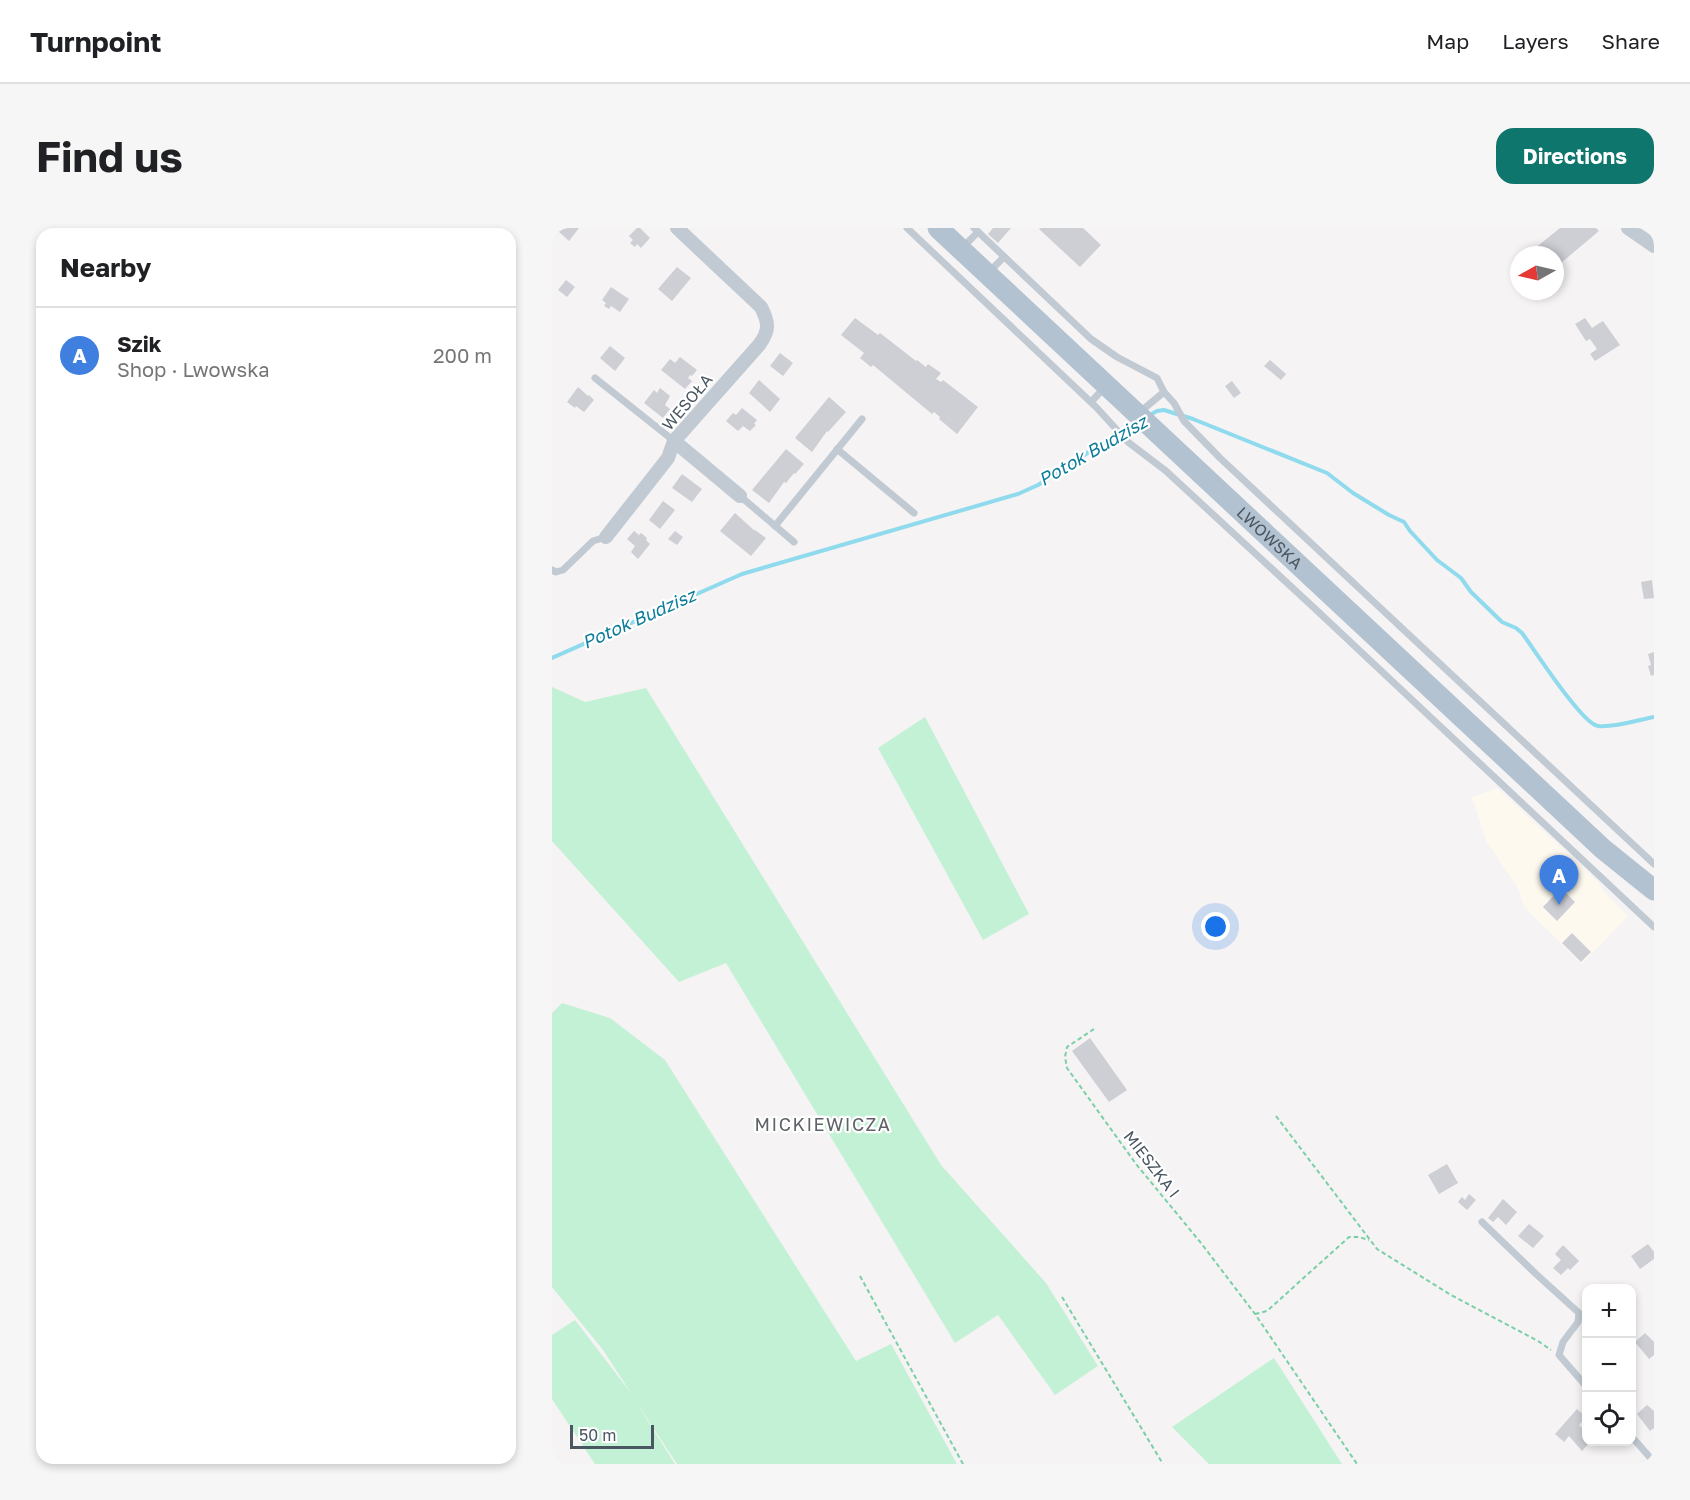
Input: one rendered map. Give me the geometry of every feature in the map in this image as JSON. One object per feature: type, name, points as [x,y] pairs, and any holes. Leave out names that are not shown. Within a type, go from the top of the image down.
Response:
[{"type":"main road","name":"LWOWSKA","points":[[938,228],[1138,414],[1576,839],[1603,849],[1654,890]]},
{"type":"main road","name":"LWOWSKA","points":[[1603,849],[1636,888],[1654,904]]},
{"type":"street","name":"WESOŁA","points":[[606,537],[668,458],[674,441],[759,345],[768,327],[761,307],[677,228]]},
{"type":"street","points":[[1628,228],[1654,246]]},
{"type":"street","points":[[674,441],[740,496]]},
{"type":"lane","points":[[907,228],[1091,402],[1128,442],[1175,479],[1576,839],[1654,927]]},
{"type":"lane","points":[[961,249],[976,230],[1104,349],[1157,378],[1184,421],[1221,458],[1654,864]]},
{"type":"lane","points":[[987,274],[1004,257]]},
{"type":"lane","points":[[595,378],[674,441]]},
{"type":"lane","points":[[1091,402],[1107,385]]},
{"type":"lane","points":[[1138,414],[1164,392]]},
{"type":"lane","points":[[775,526],[862,419]]},
{"type":"lane","points":[[837,449],[914,513]]},
{"type":"lane","points":[[740,496],[794,542]]},
{"type":"lane","points":[[552,570],[556,572],[563,570],[593,541],[606,537]]},
{"type":"lane","points":[[1482,1222],[1579,1313],[1578,1322],[1563,1342],[1559,1356],[1582,1381]]},
{"type":"lane","points":[[1578,1318],[1582,1318]]},
{"type":"lane","points":[[1636,1442],[1654,1462]]},
{"type":"path","name":"MIESZKA I","points":[[1094,1029],[1067,1047],[1065,1058],[1067,1068],[1136,1164],[1201,1243],[1255,1314]]},
{"type":"path","points":[[1276,1116],[1377,1250],[1451,1295],[1538,1341],[1559,1356]]},
{"type":"path","points":[[1357,1464],[1255,1314],[1267,1311],[1349,1237],[1369,1240]]},
{"type":"path","points":[[860,1276],[963,1464]]},
{"type":"path","points":[[1062,1297],[1163,1464]]},
{"type":"shaded area","points":[[1497,788],[1599,883],[1604,892],[1628,916],[1582,964],[1524,907],[1519,890],[1486,841],[1472,797]]},
{"type":"green space","points":[[552,687],[585,702],[646,688],[941,1165],[1046,1283],[1098,1366],[1055,1395],[998,1315],[955,1343],[726,963],[679,982],[552,841]]},
{"type":"green space","points":[[925,717],[1029,914],[983,940],[878,748]]},
{"type":"green space","points":[[562,1003],[610,1018],[665,1060],[856,1361],[891,1344],[957,1464],[677,1464],[634,1399],[675,1464],[595,1464],[552,1399],[552,1335],[575,1320],[631,1393],[603,1350],[552,1287],[552,1013]]},
{"type":"green space","points":[[1274,1358],[1342,1464],[1209,1464],[1172,1427]]},
{"type":"building","points":[[561,228],[579,228],[569,241],[558,231]]},
{"type":"building","points":[[640,228],[650,238],[641,248],[637,244],[635,247],[630,243],[633,240],[629,236]]},
{"type":"building","points":[[993,228],[1011,228],[998,243],[988,234]]},
{"type":"building","points":[[1083,228],[1101,245],[1080,267],[1039,229]]},
{"type":"building","points":[[1560,228],[1596,228],[1599,231],[1564,260],[1564,246],[1538,246]]},
{"type":"building","points":[[677,267],[691,278],[672,301],[658,289]]},
{"type":"building","points":[[566,280],[575,287],[567,297],[558,290]]},
{"type":"building","points":[[611,287],[629,299],[620,312],[611,306],[609,309],[604,306],[606,303],[602,300]]},
{"type":"building","points":[[855,318],[878,335],[880,333],[916,361],[926,367],[928,364],[941,373],[936,379],[941,382],[943,380],[978,407],[957,434],[934,412],[932,414],[873,365],[871,367],[860,358],[864,353],[841,335]]},
{"type":"building","points":[[1585,318],[1592,328],[1603,321],[1620,345],[1595,361],[1590,354],[1597,349],[1590,339],[1586,341],[1575,324]]},
{"type":"building","points":[[610,346],[625,358],[615,371],[600,358]]},
{"type":"building","points":[[780,353],[793,363],[783,376],[770,366]]},
{"type":"building","points":[[680,357],[697,370],[688,378],[692,381],[685,389],[661,370],[670,359],[675,363]]},
{"type":"building","points":[[1270,360],[1286,374],[1281,380],[1264,366]]},
{"type":"building","points":[[759,380],[780,399],[770,412],[749,393]]},
{"type":"building","points":[[1232,381],[1241,393],[1234,398],[1225,386]]},
{"type":"building","points":[[578,387],[594,400],[584,412],[567,402]]},
{"type":"building","points":[[660,388],[670,396],[665,405],[670,409],[663,418],[644,403],[654,390],[657,393]]},
{"type":"building","points":[[829,397],[846,412],[827,431],[812,452],[795,438]]},
{"type":"building","points":[[742,408],[757,420],[754,424],[756,425],[750,431],[743,426],[738,431],[726,421]]},
{"type":"building","points":[[786,449],[804,464],[786,483],[784,482],[769,503],[752,490]]},
{"type":"building","points":[[682,474],[702,489],[692,502],[672,488]]},
{"type":"building","points":[[663,501],[675,510],[660,529],[649,520]]},
{"type":"building","points":[[735,513],[766,538],[751,556],[720,531]]},
{"type":"building","points":[[634,531],[639,535],[641,533],[650,544],[638,559],[631,552],[635,546],[627,539]]},
{"type":"building","points":[[675,531],[683,537],[677,545],[668,539]]},
{"type":"building","points":[[1652,580],[1654,598],[1644,599],[1641,582]]},
{"type":"building","points":[[1654,652],[1654,675],[1651,676],[1648,654]]},
{"type":"building","points":[[1561,888],[1575,902],[1557,921],[1543,907]]},
{"type":"building","points":[[1572,933],[1591,952],[1581,962],[1562,943]]},
{"type":"building","points":[[1090,1038],[1127,1090],[1109,1102],[1072,1051]]},
{"type":"building","points":[[1447,1164],[1458,1183],[1439,1194],[1428,1175]]},
{"type":"building","points":[[1469,1194],[1476,1200],[1467,1210],[1458,1202],[1462,1197],[1465,1200]]},
{"type":"building","points":[[1503,1199],[1517,1212],[1506,1225],[1498,1217],[1493,1222],[1488,1218]]},
{"type":"building","points":[[1529,1224],[1544,1236],[1533,1248],[1518,1236]]},
{"type":"building","points":[[1648,1244],[1654,1252],[1654,1259],[1640,1269],[1631,1256]]},
{"type":"building","points":[[1563,1245],[1579,1261],[1561,1275],[1553,1268],[1561,1260],[1555,1254]]},
{"type":"building","points":[[1645,1333],[1654,1342],[1654,1355],[1649,1359],[1636,1341]]},
{"type":"building","points":[[1647,1405],[1654,1411],[1654,1428],[1650,1431],[1637,1414]]},
{"type":"building","points":[[1577,1409],[1582,1413],[1582,1422],[1579,1425],[1582,1428],[1582,1446],[1586,1446],[1582,1451],[1569,1436],[1564,1442],[1555,1434]]},
{"type":"waterway","name":"Potok Budzisz","points":[[1148,416],[1164,410],[1193,419],[1327,473],[1353,493],[1404,522],[1437,560],[1461,578],[1471,592],[1502,622],[1522,633],[1570,700],[1591,722],[1598,726],[1611,726],[1654,717]]},
{"type":"waterway","name":"Potok Budzisz","points":[[552,658],[742,574],[1018,494],[1038,485],[1137,423]]},
{"type":"place","name":"Szik","points":[[1559,905]]},
{"type":"district","name":"MICKIEWICZA","points":[[823,1125]]}]
